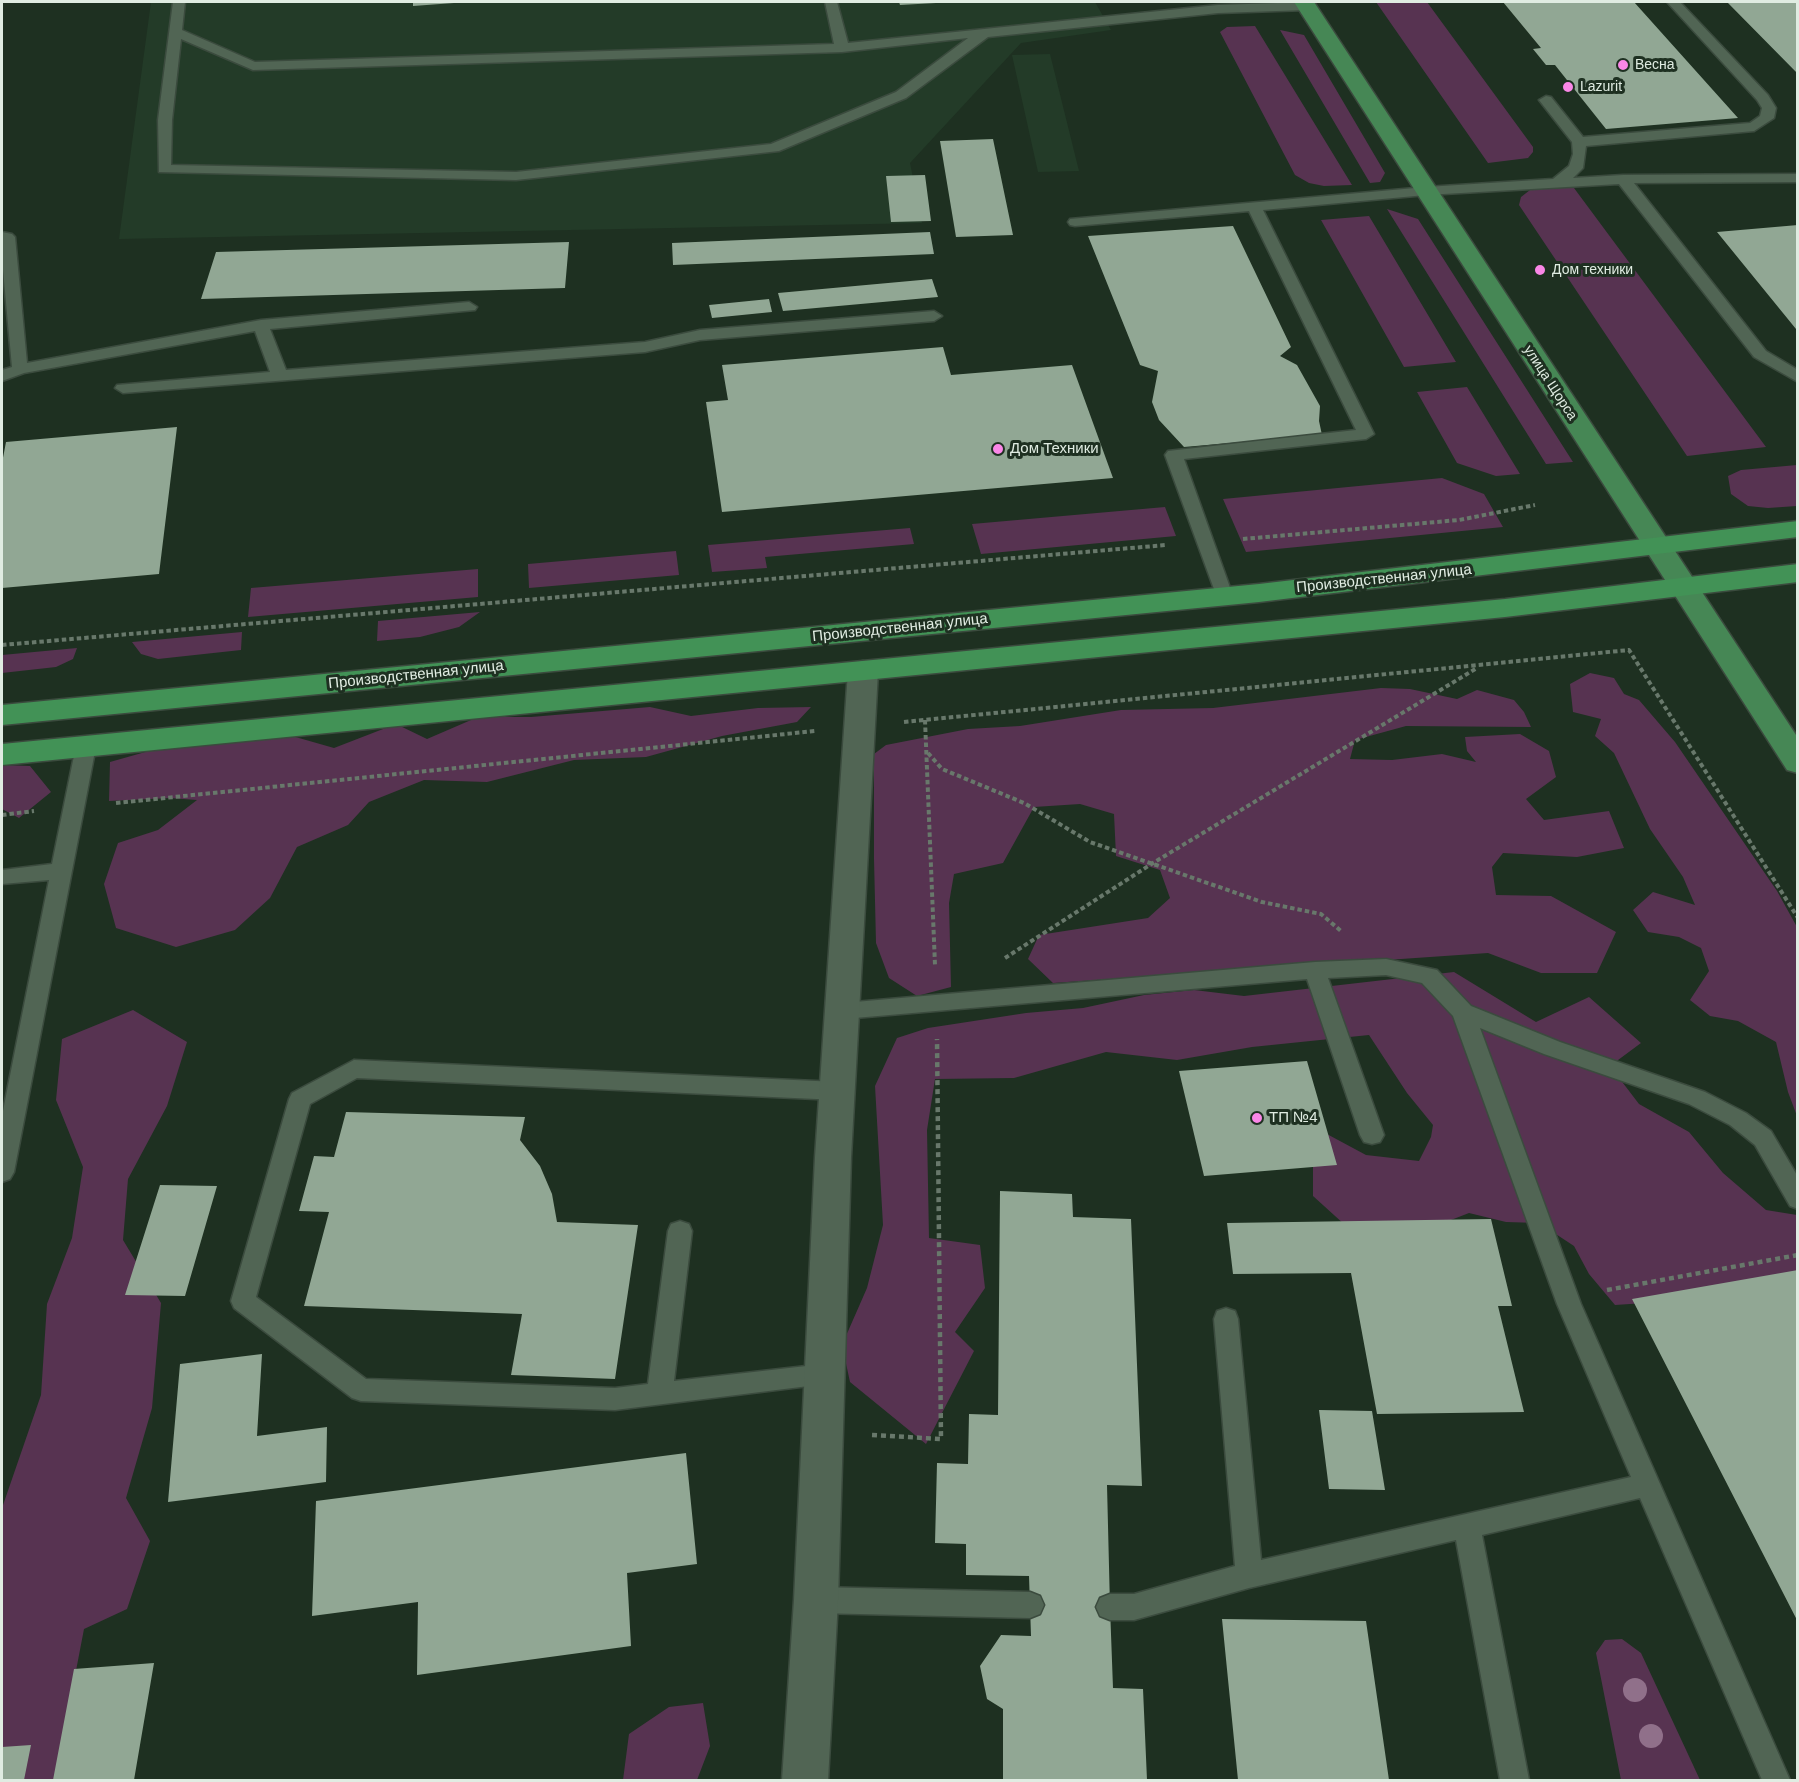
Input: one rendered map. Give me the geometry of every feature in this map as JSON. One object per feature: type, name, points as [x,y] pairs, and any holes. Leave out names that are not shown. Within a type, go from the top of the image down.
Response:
[{"type":"highway","name":"Производственная улица","points":[[2,715],[1224,596],[1797,529]]},
{"type":"highway","points":[[2,754],[1506,608],[1797,573]]},
{"type":"main road","name":"улица Щорса","points":[[1305,4],[1797,763]]},
{"type":"street","points":[[805,1780],[816,1600],[838,1091],[863,671]]},
{"type":"lane","points":[[179,2],[165,120],[164,169],[516,176],[774,148],[901,94],[984,33]]},
{"type":"lane","points":[[831,2],[842,48]]},
{"type":"lane","points":[[1172,2],[1218,9]]},
{"type":"lane","points":[[1579,142],[1754,127],[1767,118],[1769,108],[1763,98],[1673,2]]},
{"type":"lane","points":[[176,32],[253,66],[842,48],[1218,9],[1305,4]]},
{"type":"lane","points":[[1546,100],[1579,142],[1580,154],[1575,168],[1557,183]]},
{"type":"lane","points":[[1075,222],[1426,191],[1557,183],[1623,179],[1797,178]]},
{"type":"lane","points":[[1623,179],[1760,354],[1797,377]]},
{"type":"lane","points":[[1224,596],[1174,455],[1366,434],[1254,207]]},
{"type":"lane","points":[[2,237],[7,237],[20,369]]},
{"type":"lane","points":[[2,376],[20,369],[261,325],[469,307]]},
{"type":"lane","points":[[123,388],[645,347],[700,335],[934,316]]},
{"type":"lane","points":[[261,325],[280,376]]},
{"type":"lane","points":[[2,1172],[11,1073],[61,871],[86,746]]},
{"type":"lane","points":[[2,877],[61,871]]},
{"type":"lane","points":[[843,1011],[1316,970],[1386,967],[1429,976],[1463,1012],[1568,1298],[1776,1780]]},
{"type":"lane","points":[[1316,970],[1372,1135]]},
{"type":"lane","points":[[1463,1012],[1552,1048],[1697,1098],[1738,1119],[1763,1138],[1797,1199]]},
{"type":"lane","points":[[824,1375],[615,1399],[361,1390],[243,1301],[300,1100],[354,1069],[838,1091]]},
{"type":"lane","points":[[660,1394],[680,1231]]},
{"type":"lane","points":[[1226,1319],[1249,1575]]},
{"type":"lane","points":[[1110,1607],[1134,1607],[1249,1575],[1647,1485]]},
{"type":"lane","points":[[1467,1527],[1515,1780]]},
{"type":"lane","points":[[816,1600],[1030,1605]]},
{"type":"path","points":[[2,645],[1459,520],[1535,505]]},
{"type":"path","points":[[2,814],[1629,650],[1797,918]]},
{"type":"path","points":[[937,1002],[1153,863],[1478,667]]},
{"type":"path","points":[[823,1433],[941,1439],[937,1002],[926,720]]},
{"type":"path","points":[[928,752],[942,769],[1024,804],[1090,842],[1263,902],[1321,914],[1386,967]]},
{"type":"path","points":[[1568,1298],[1797,1255]]},
{"type":"shaded area","points":[[151,2],[1095,2],[1111,30],[1021,43],[910,163],[922,223],[119,239]]},
{"type":"shaded area","points":[[1376,2],[1427,2],[1533,147],[1533,152],[1528,158],[1488,163]]},
{"type":"shaded area","points":[[1255,26],[1352,185],[1324,186],[1309,183],[1295,175],[1220,32],[1227,27]]},
{"type":"shaded area","points":[[1280,30],[1304,35],[1385,173],[1380,182],[1370,183]]},
{"type":"shaded area","points":[[1050,54],[1079,171],[1038,172],[1012,55]]},
{"type":"shaded area","points":[[1574,188],[1766,447],[1687,456],[1519,205],[1521,197],[1530,190]]},
{"type":"shaded area","points":[[1387,209],[1418,219],[1573,462],[1546,464]]},
{"type":"shaded area","points":[[1369,216],[1456,362],[1404,367],[1321,220]]},
{"type":"shaded area","points":[[1467,387],[1520,474],[1496,476],[1457,463],[1417,392]]},
{"type":"shaded area","points":[[1797,465],[1797,506],[1768,508],[1748,506],[1731,494],[1728,476],[1741,470]]},
{"type":"shaded area","points":[[1442,478],[1484,494],[1503,527],[1246,552],[1223,499]]},
{"type":"shaded area","points":[[1165,507],[1176,536],[981,554],[972,524]]},
{"type":"shaded area","points":[[910,528],[914,544],[765,557],[767,568],[712,572],[708,545]]},
{"type":"shaded area","points":[[676,551],[679,575],[529,588],[528,564]]},
{"type":"shaded area","points":[[478,569],[478,597],[248,617],[251,588]]},
{"type":"shaded area","points":[[480,612],[459,627],[420,637],[377,641],[378,621]]},
{"type":"shaded area","points":[[242,632],[241,650],[158,659],[141,654],[132,642]]},
{"type":"shaded area","points":[[77,648],[73,659],[56,667],[2,673],[2,655]]},
{"type":"shaded area","points":[[1590,673],[1614,678],[1624,694],[1639,700],[1675,742],[1777,891],[1797,927],[1797,1116],[1788,1092],[1776,1042],[1738,1021],[1710,1016],[1690,1000],[1709,971],[1701,948],[1679,937],[1648,932],[1633,910],[1653,892],[1695,905],[1683,877],[1650,829],[1614,753],[1595,736],[1601,719],[1573,712],[1570,684]]},
{"type":"shaded area","points":[[1381,688],[1410,689],[1457,699],[1477,690],[1514,700],[1524,712],[1531,727],[1406,726],[1355,740],[1350,759],[1392,760],[1442,754],[1476,762],[1467,751],[1465,737],[1520,734],[1549,751],[1556,777],[1526,799],[1544,820],[1609,811],[1624,848],[1577,857],[1503,853],[1492,867],[1496,895],[1551,896],[1616,932],[1597,973],[1541,973],[1488,953],[1053,983],[1028,959],[1039,935],[1148,918],[1170,898],[1160,870],[1116,856],[1114,814],[1080,804],[1034,807],[1003,863],[954,874],[949,903],[951,987],[917,996],[889,978],[876,943],[874,859],[874,754],[886,745],[968,729],[1020,726],[1121,710],[1213,708]]},
{"type":"shaded area","points":[[650,707],[691,716],[758,708],[811,707],[797,722],[722,736],[646,757],[574,760],[487,782],[424,780],[369,802],[348,825],[297,847],[270,898],[235,930],[176,947],[116,928],[104,884],[118,843],[158,830],[197,800],[170,798],[109,801],[110,762],[163,747],[285,734],[334,748],[396,724],[427,739],[478,717],[531,717]]},
{"type":"shaded area","points":[[2,765],[30,766],[51,792],[19,818],[2,809]]},
{"type":"shaded area","points":[[1454,972],[1536,1022],[1589,997],[1641,1043],[1610,1066],[1639,1104],[1689,1132],[1723,1173],[1766,1210],[1797,1215],[1797,1293],[1615,1305],[1589,1274],[1574,1246],[1539,1223],[1506,1222],[1469,1213],[1420,1232],[1356,1235],[1313,1196],[1313,1156],[1325,1133],[1366,1155],[1419,1161],[1431,1137],[1433,1125],[1407,1093],[1369,1035],[1252,1047],[1177,1060],[1106,1052],[1014,1078],[935,1079],[927,1130],[929,1238],[980,1245],[985,1288],[955,1332],[974,1351],[926,1444],[850,1382],[842,1345],[867,1288],[883,1225],[875,1086],[897,1038],[928,1028],[1026,1013],[1083,1008],[1144,995],[1194,990],[1244,996]]},
{"type":"shaded area","points":[[133,1010],[187,1042],[167,1106],[128,1179],[123,1240],[161,1303],[152,1408],[126,1498],[150,1541],[127,1609],[84,1629],[55,1780],[2,1780],[2,1508],[41,1395],[47,1304],[72,1238],[83,1167],[56,1100],[62,1039]]},
{"type":"shaded area","points":[[1622,1639],[1641,1653],[1700,1780],[1621,1780],[1596,1653],[1605,1640]]},
{"type":"shaded area","points":[[703,1703],[710,1746],[697,1780],[623,1780],[629,1734],[669,1707]]},
{"type":"building","points":[[413,2],[454,2],[454,3],[413,6]]},
{"type":"building","points":[[899,2],[936,2],[936,3],[900,5]]},
{"type":"building","name":"Весна","points":[[1503,2],[1634,2],[1738,118],[1606,129],[1555,65],[1546,65],[1533,49],[1541,48]]},
{"type":"building","points":[[1727,2],[1798,2],[1798,74]]},
{"type":"building","points":[[993,139],[1013,235],[956,237],[940,141]]},
{"type":"building","points":[[925,175],[931,221],[891,222],[886,176]]},
{"type":"building","points":[[1798,225],[1798,328],[1796,329],[1717,232]]},
{"type":"building","points":[[1233,226],[1291,347],[1280,356],[1297,365],[1320,406],[1319,421],[1322,435],[1184,447],[1159,420],[1152,402],[1158,371],[1140,365],[1088,236]]},
{"type":"building","points":[[930,232],[934,254],[673,265],[672,243]]},
{"type":"building","points":[[569,242],[565,288],[201,299],[216,252]]},
{"type":"building","points":[[932,279],[938,297],[783,311],[778,293]]},
{"type":"building","points":[[769,299],[772,312],[712,318],[709,305]]},
{"type":"building","points":[[943,347],[951,375],[1072,365],[1113,478],[722,512],[706,402],[728,400],[722,365]]},
{"type":"building","points":[[177,427],[159,574],[2,588],[2,463],[6,442]]},
{"type":"building","name":"ТП №4","points":[[1307,1061],[1337,1165],[1204,1176],[1179,1071]]},
{"type":"building","points":[[346,1112],[525,1117],[520,1140],[540,1166],[552,1194],[557,1222],[638,1225],[615,1379],[511,1375],[522,1314],[304,1306],[329,1212],[299,1211],[314,1156],[334,1157]]},
{"type":"building","points":[[160,1185],[217,1186],[185,1296],[125,1295]]},
{"type":"building","points":[[1000,1191],[1072,1194],[1073,1217],[1131,1219],[1142,1486],[1107,1485],[1110,1607],[1113,1688],[1143,1689],[1147,1780],[1003,1780],[1003,1709],[987,1699],[980,1666],[1001,1635],[1031,1636],[1029,1576],[966,1575],[966,1544],[935,1543],[937,1463],[968,1464],[969,1414],[998,1415]]},
{"type":"building","points":[[1491,1219],[1512,1306],[1498,1306],[1524,1412],[1377,1414],[1351,1273],[1233,1274],[1227,1223]]},
{"type":"building","points":[[1798,1270],[1798,1622],[1632,1299]]},
{"type":"building","points":[[262,1354],[257,1436],[327,1427],[326,1482],[168,1502],[180,1364]]},
{"type":"building","points":[[1319,1410],[1372,1411],[1385,1490],[1329,1489]]},
{"type":"building","points":[[686,1453],[697,1564],[627,1573],[631,1646],[417,1675],[418,1602],[312,1616],[316,1501]]},
{"type":"building","points":[[1222,1619],[1366,1621],[1389,1780],[1238,1780]]},
{"type":"building","points":[[154,1663],[134,1780],[53,1780],[74,1669]]},
{"type":"building","points":[[31,1745],[24,1780],[2,1780],[2,1747]]},
{"type":"place","name":"Весна","points":[[1623,65]]},
{"type":"place","name":"Lazurit","points":[[1568,87]]},
{"type":"place","name":"Дом техники","points":[[1540,270]]},
{"type":"place","name":"Дом Техники","points":[[998,449]]},
{"type":"place","name":"ТП №4","points":[[1257,1118]]}]
